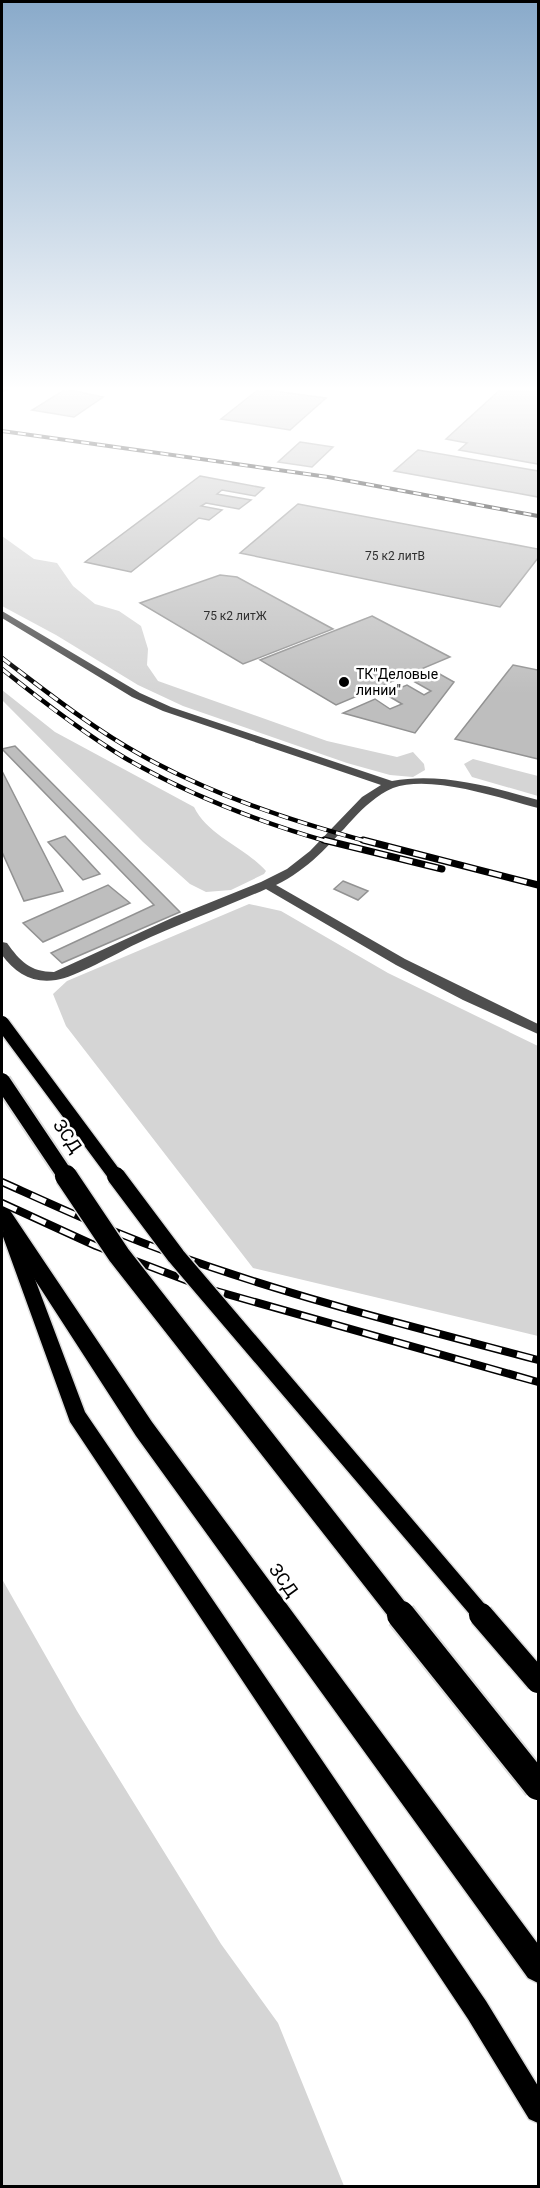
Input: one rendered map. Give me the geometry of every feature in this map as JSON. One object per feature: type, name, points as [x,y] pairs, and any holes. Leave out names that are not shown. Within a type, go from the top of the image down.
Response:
[{"type":"highway","name":"ЗСД","points":[[2,1081],[119,1255],[538,1786]]},
{"type":"highway","name":"ЗСД","points":[[3,1216],[144,1429],[538,1968]]},
{"type":"main road","points":[[2,1023],[176,1256],[538,1681]]},
{"type":"main road","points":[[3,1216],[77,1416],[477,2010],[538,2110]]},
{"type":"street","points":[[2,614],[136,695],[178,712],[392,785]]},
{"type":"street","points":[[2,946],[13,962],[26,973],[56,976],[196,912],[268,885],[304,863],[356,809],[376,793],[392,785],[419,782],[462,786],[538,804]]},
{"type":"street","points":[[268,885],[334,927],[432,979],[538,1029]]},
{"type":"shaded area","points":[[2,536],[34,559],[57,563],[73,586],[95,604],[119,611],[141,626],[148,649],[147,665],[158,681],[327,741],[397,757],[413,752],[424,764],[425,770],[413,777],[390,775],[347,763],[183,706],[138,685],[56,635],[2,606]]},
{"type":"shaded area","points":[[2,690],[55,732],[194,807],[208,826],[258,863],[266,871],[264,874],[231,890],[206,892],[190,884],[143,842],[2,700]]},
{"type":"shaded area","points":[[473,759],[538,776],[538,796],[472,777],[464,764]]},
{"type":"shaded area","points":[[249,904],[281,911],[388,973],[538,1046],[538,1336],[253,1268],[66,1026],[53,994],[67,981]]},
{"type":"shaded area","points":[[2,1579],[77,1711],[221,1944],[278,2023],[344,2186],[2,2186]]},
{"type":"building","points":[[182,489],[263,489],[255,496],[222,490],[217,494],[251,500],[239,509],[206,503],[201,506],[222,510],[209,520],[199,518],[131,572],[85,562]]},
{"type":"building","points":[[494,489],[538,489],[538,497]]},
{"type":"building","points":[[298,504],[538,549],[538,558],[500,607],[240,553]]},
{"type":"building","points":[[220,575],[237,577],[333,629],[243,664],[140,603]]},
{"type":"building","name":"ТК\"Деловые линии\"","points":[[372,616],[450,657],[336,705],[260,660]]},
{"type":"building","points":[[513,665],[538,670],[538,759],[455,739]]},
{"type":"building","points":[[436,672],[454,682],[415,733],[343,713],[375,699],[390,709],[402,704],[385,694],[407,685],[424,695],[431,691],[415,682]]},
{"type":"building","points":[[15,746],[180,912],[62,963],[51,953],[154,905],[2,749]]},
{"type":"building","points":[[2,771],[63,891],[24,901],[2,852]]},
{"type":"building","points":[[65,836],[100,874],[83,880],[48,842]]},
{"type":"building","points":[[343,881],[368,891],[358,900],[334,889]]},
{"type":"building","points":[[108,885],[130,903],[43,942],[23,923]]},
{"type":"railway","points":[[393,489],[538,516]]},
{"type":"railway","points":[[2,658],[105,733],[168,769],[252,806],[369,842]]},
{"type":"railway","points":[[2,669],[78,727],[149,771],[199,796],[277,826],[329,842]]},
{"type":"railway","points":[[324,840],[442,869]]},
{"type":"railway","points":[[363,840],[538,885]]},
{"type":"railway","points":[[2,1182],[89,1221],[223,1271],[357,1312],[538,1360]]},
{"type":"railway","points":[[2,1203],[96,1246],[209,1289],[538,1382]]},
{"type":"place","name":"ТК\"Деловые линии\"","points":[[344,682]]}]
